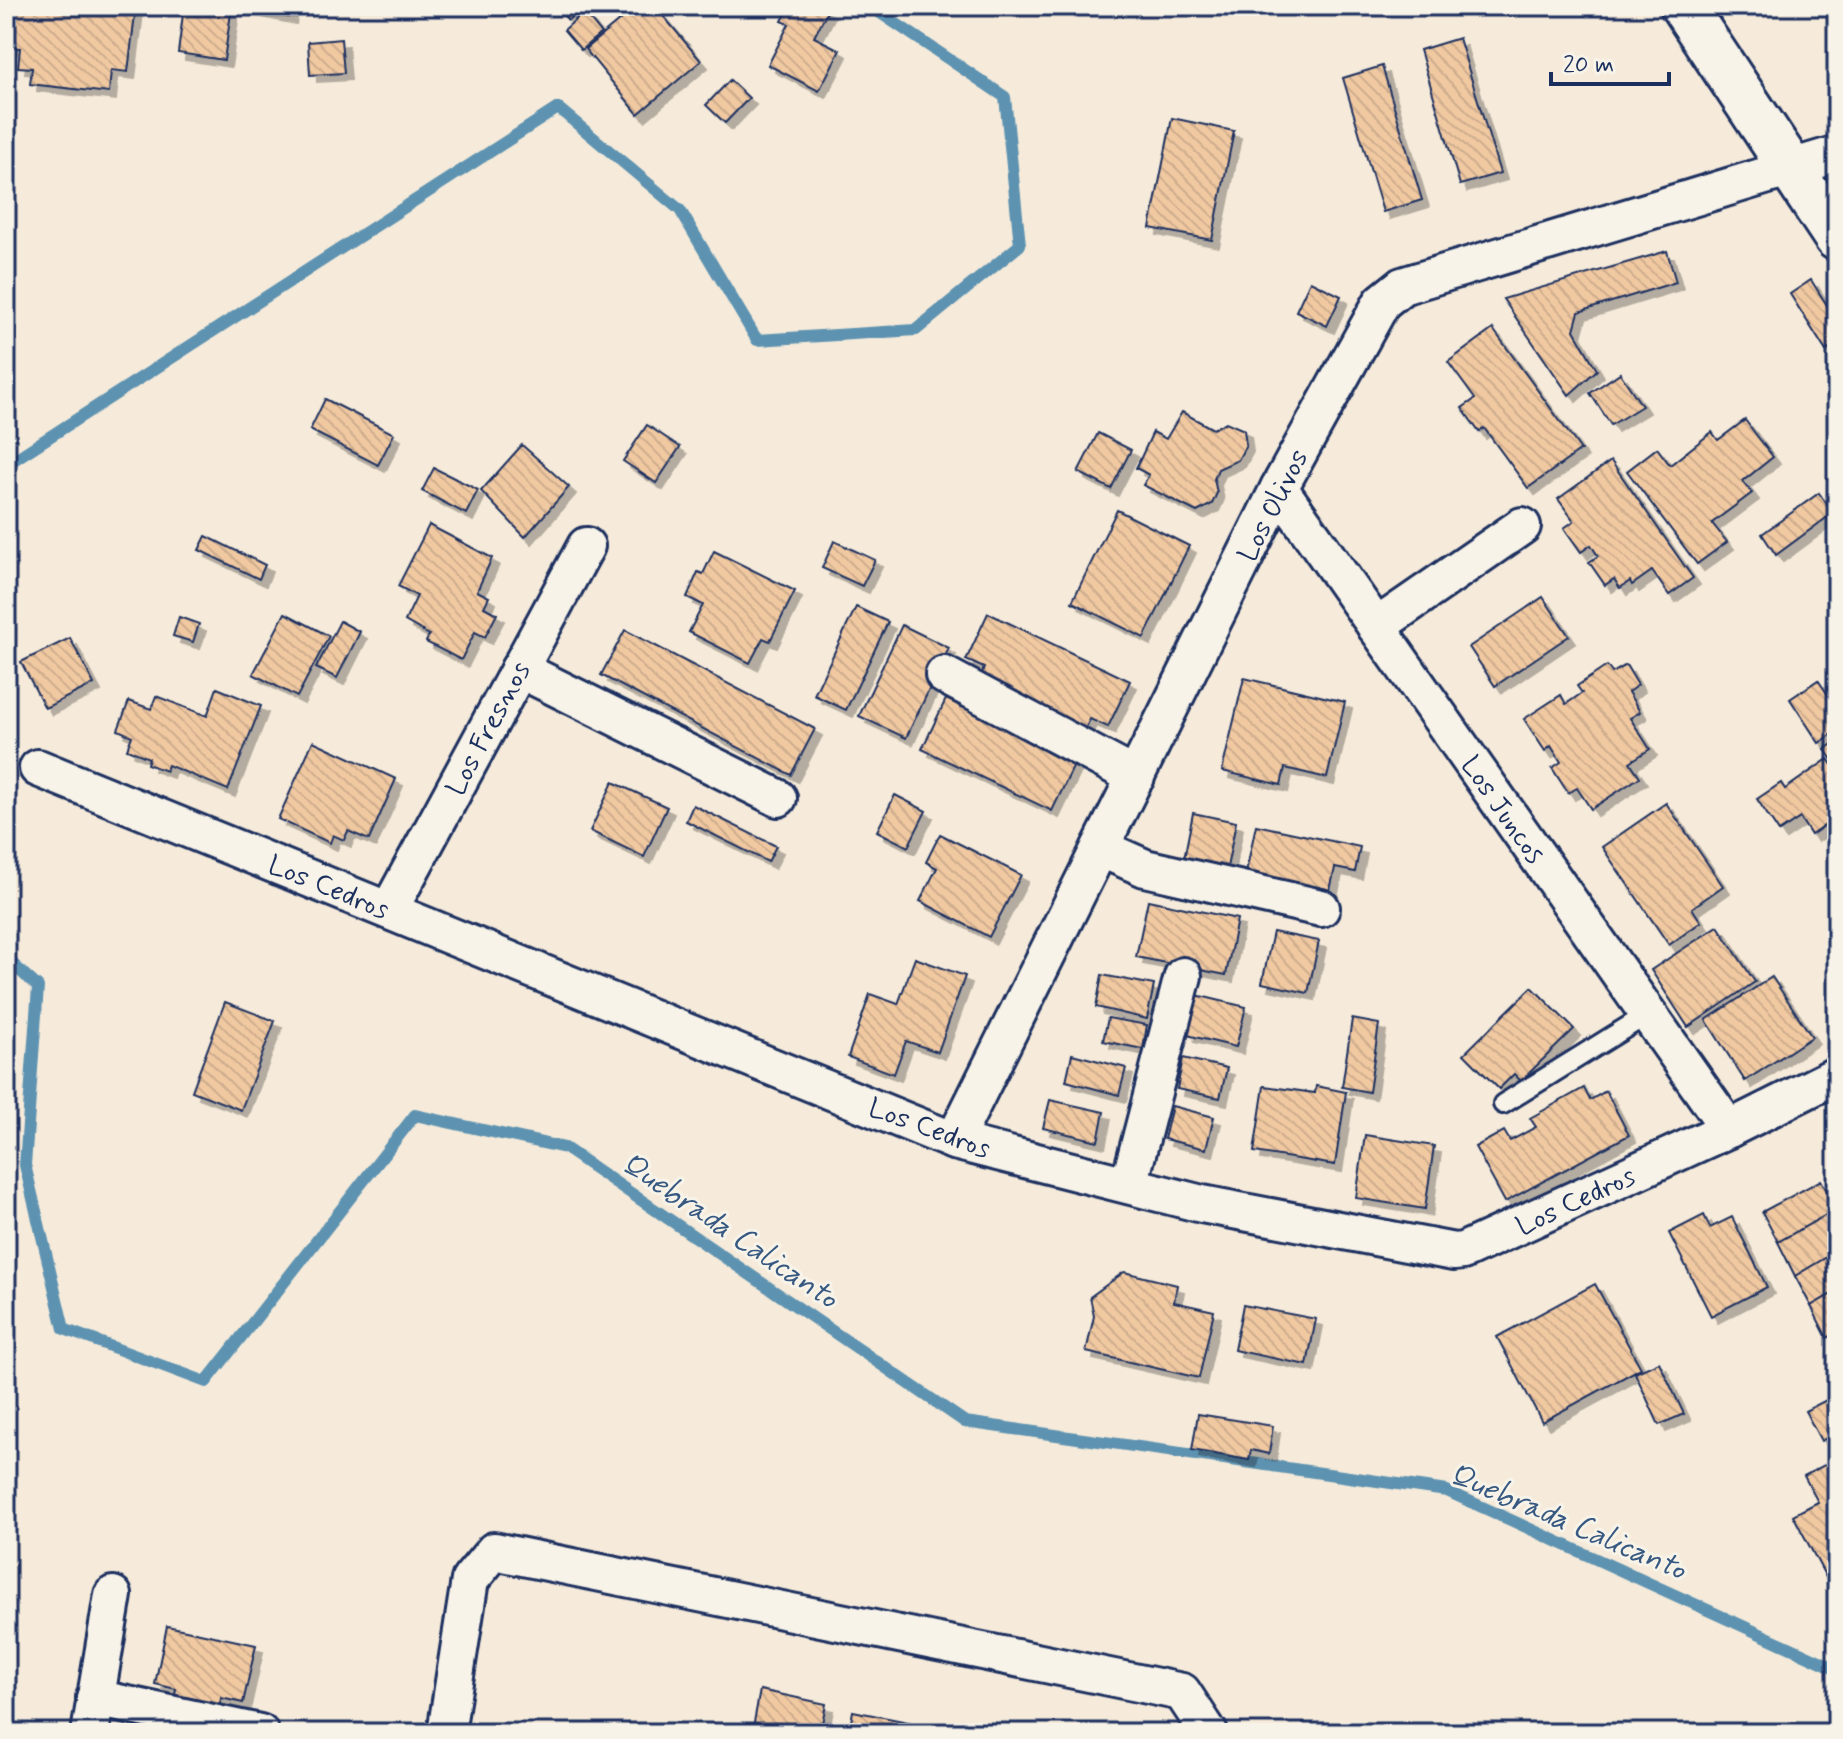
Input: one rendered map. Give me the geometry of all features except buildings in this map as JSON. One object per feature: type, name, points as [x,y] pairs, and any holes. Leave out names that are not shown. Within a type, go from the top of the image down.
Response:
[{"type":"street","points":[[1683,6],[1837,238]]},
{"type":"street","name":"Los Olivos","points":[[954,1141],[1279,488],[1373,316],[1392,293],[1402,286],[1837,154]]},
{"type":"street","name":"Los Juncos","points":[[1279,488],[1729,1129]]},
{"type":"street","points":[[1376,627],[1522,526]]},
{"type":"street","name":"Los Fresnos","points":[[389,910],[586,546]]},
{"type":"street","points":[[519,669],[778,798]]},
{"type":"street","points":[[944,675],[1136,777]]},
{"type":"street","name":"Los Cedros","points":[[38,768],[954,1141],[1202,1204],[1463,1251],[1835,1079]]},
{"type":"street","points":[[1100,848],[1145,868],[1321,908]]},
{"type":"street","points":[[1129,1185],[1183,976]]},
{"type":"street","points":[[446,1733],[470,1580],[494,1551],[1182,1692],[1209,1733]]},
{"type":"street","points":[[90,1733],[113,1595]]},
{"type":"street","points":[[95,1698],[260,1733]]},
{"type":"lane","points":[[1503,1104],[1648,1014]]},
{"type":"waterway","points":[[6,465],[558,108],[680,210],[757,340],[916,330],[1020,245],[1005,97],[870,6]]},
{"type":"waterway","name":"Quebrada Calicanto","points":[[6,958],[38,987],[25,1165],[64,1329],[206,1382],[415,1115],[565,1148],[965,1422],[1447,1491],[1837,1669]]}]
